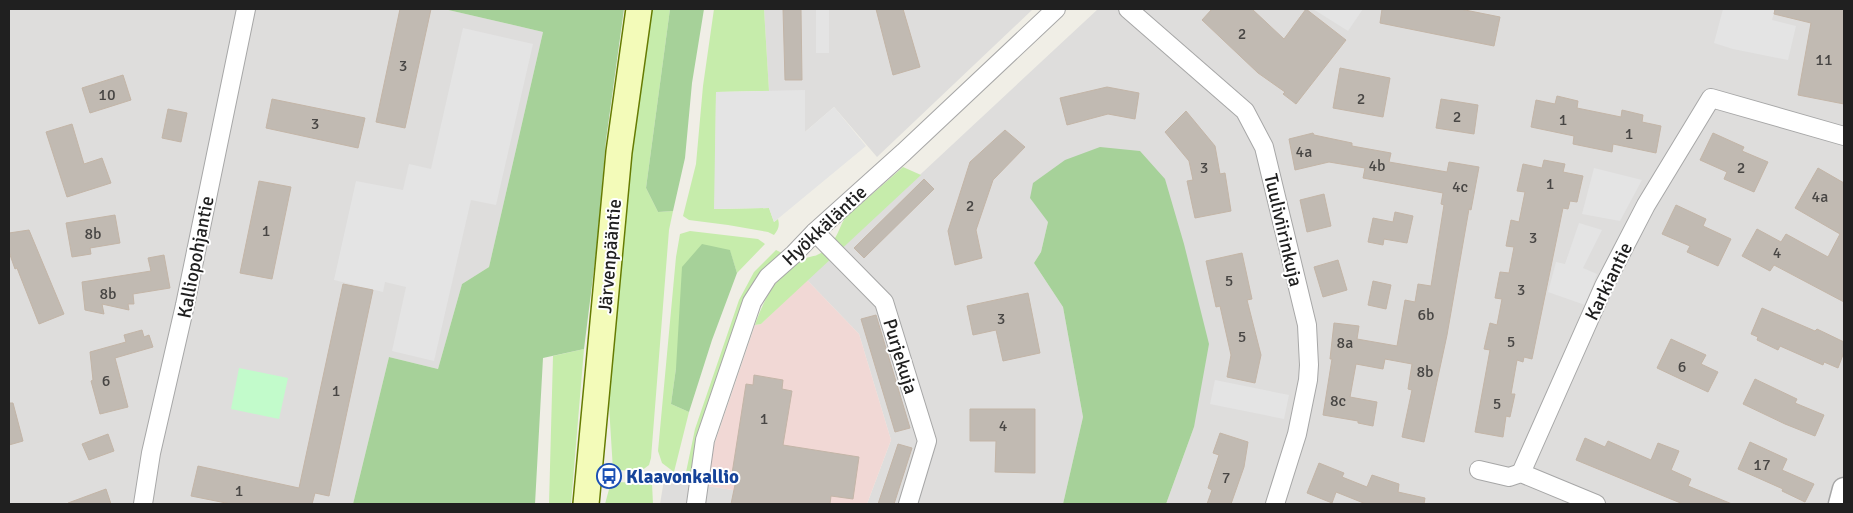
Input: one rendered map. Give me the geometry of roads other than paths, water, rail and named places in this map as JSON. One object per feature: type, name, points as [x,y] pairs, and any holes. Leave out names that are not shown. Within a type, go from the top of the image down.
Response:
[{"type":"main road","name":"Järvenpääntie","points":[[586,504],[619,152],[639,9]]},
{"type":"street","name":"Kalliopohjantie","points":[[143,504],[152,452],[185,305],[246,9]]},
{"type":"street","name":"Hyökkäläntie","points":[[696,504],[705,440],[752,302],[768,277],[1056,9]]},
{"type":"street","name":"Tuuliviirinkuja","points":[[1128,9],[1245,111],[1264,147],[1307,325],[1308,380],[1296,434],[1275,504]]},
{"type":"street","name":"Karkiantie","points":[[1521,473],[1604,286],[1646,205],[1711,98],[1844,136]]},
{"type":"street","name":"Purjekuja","points":[[815,232],[884,302],[927,441],[908,504]]},
{"type":"street","points":[[1479,470],[1509,477],[1521,473],[1596,504]]},
{"type":"street","points":[[1840,504],[1844,489]]},
{"type":"place","name":"Klaavonkallio","points":[[609,476]]}]
